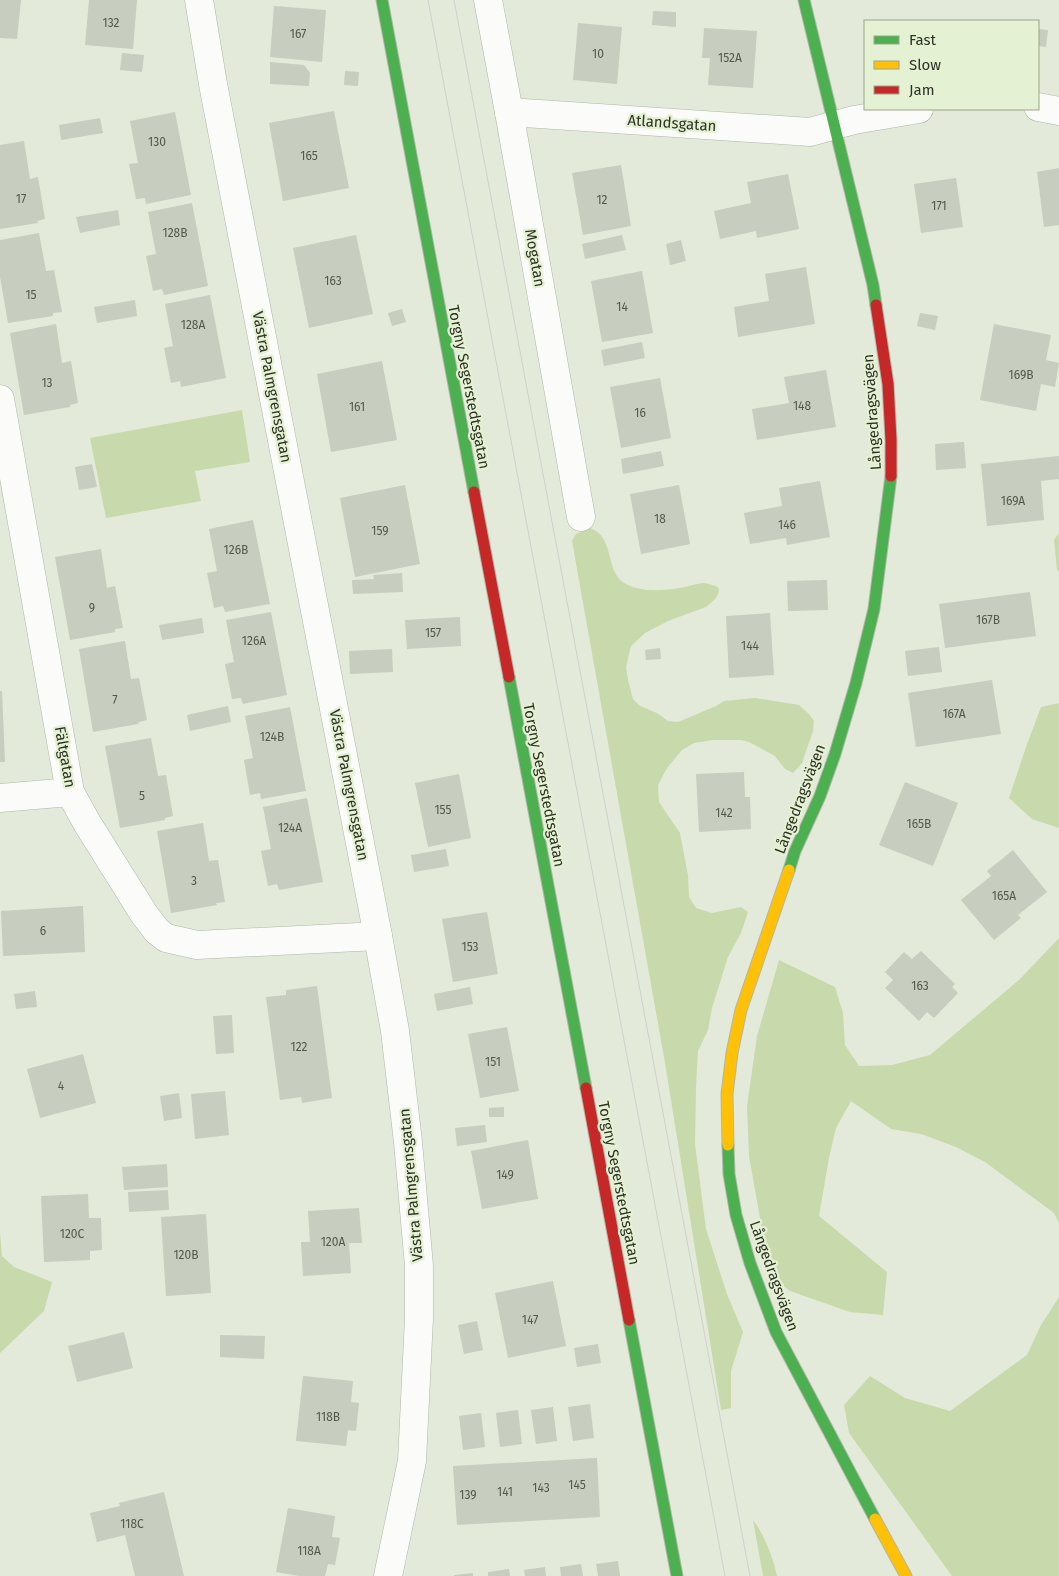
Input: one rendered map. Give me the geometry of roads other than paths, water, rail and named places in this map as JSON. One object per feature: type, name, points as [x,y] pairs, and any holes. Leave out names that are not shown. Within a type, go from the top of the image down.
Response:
[{"type":"street","name":"Västra Palmgrensgatan","points":[[199,0],[213,84],[395,1031],[408,1142],[419,1266],[419,1318],[412,1461],[388,1576]]},
{"type":"street","name":"Torgny Segerstedtsgatan","points":[[382,0],[677,1576]]},
{"type":"street","name":"Mogatan","points":[[488,0],[581,517]]},
{"type":"street","name":"Långedragsvägen","points":[[804,0],[875,298],[888,384],[891,484],[874,609],[856,683],[835,754],[820,796],[796,851],[741,1010],[732,1053],[727,1094],[729,1174],[736,1215],[750,1263],[776,1332],[906,1576]]},
{"type":"street","points":[[1039,107],[1059,111]]},
{"type":"street","name":"Atlandsgatan","points":[[509,112],[810,132],[854,120],[913,110]]},
{"type":"street","name":"Fältgatan","points":[[0,398],[8,490],[63,748],[70,792],[87,823],[144,914],[157,931],[166,938],[197,945],[378,936]]},
{"type":"street","points":[[0,798],[70,792]]},
{"type":"tram line","points":[[428,0],[725,1576]]},
{"type":"tram line","points":[[454,0],[750,1576]]}]
